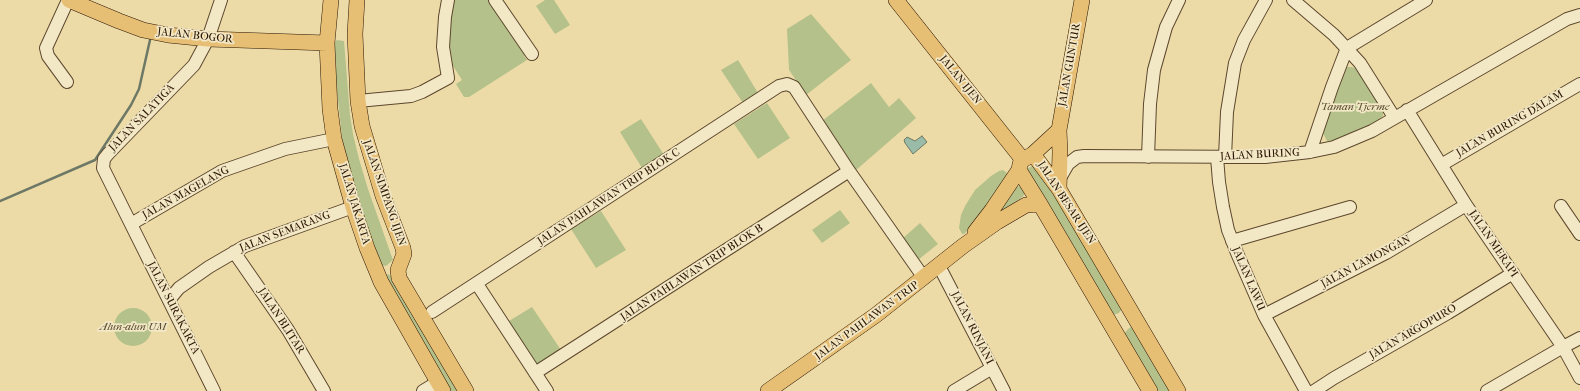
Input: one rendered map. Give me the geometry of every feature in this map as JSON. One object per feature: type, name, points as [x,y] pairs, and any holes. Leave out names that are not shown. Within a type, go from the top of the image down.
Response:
[{"type":"main road","name":"JALAN BOGOR","points":[[69,0],[143,30],[168,35],[208,39],[327,43]]},
{"type":"main road","name":"JALAN JAKARTA","points":[[331,0],[327,43],[330,109],[334,139],[353,207],[378,275],[441,386]]},
{"type":"main road","name":"JALAN SIMPANG IJEN","points":[[356,0],[355,34],[358,101],[362,126],[383,196],[403,248],[404,254],[398,270],[399,278],[466,391]]},
{"type":"main road","name":"JALAN IJEN","points":[[896,0],[1025,161]]},
{"type":"main road","name":"JALAN GUNTUR","points":[[1060,184],[1059,130],[1082,0]]},
{"type":"main road","name":"JALAN PAHLAWAN TRIP","points":[[963,246],[992,210],[1025,161],[1059,130]]},
{"type":"main road","name":"JALAN BESAR IJEN","points":[[1025,161],[1060,184],[1178,391]]},
{"type":"main road","name":"JALAN BESAR IJEN","points":[[1025,161],[1040,204],[1150,391]]},
{"type":"main road","name":"JALAN PAHLAWAN TRIP","points":[[768,391],[864,324],[963,246],[1026,205],[1040,204]]},
{"type":"main road","points":[[378,275],[400,262]]},
{"type":"main road","points":[[1111,326],[1133,313]]},
{"type":"street","points":[[67,82],[48,56],[46,48],[69,0]]},
{"type":"street","name":"JALAN SALATIGA","points":[[131,224],[103,168],[104,159],[153,106],[188,72],[199,57],[208,39],[221,0]]},
{"type":"street","points":[[358,101],[411,96],[422,92],[448,78],[443,47],[448,0]]},
{"type":"street","points":[[495,0],[532,54]]},
{"type":"street","points":[[1148,157],[1150,104],[1154,70],[1166,28],[1179,0]]},
{"type":"street","name":"JALAN LAWU","points":[[1266,0],[1244,40],[1235,63],[1227,112],[1219,182],[1223,207],[1232,241],[1251,288],[1264,315],[1306,391]]},
{"type":"street","points":[[1294,0],[1346,48],[1364,68],[1394,117]]},
{"type":"street","points":[[1310,152],[1346,48],[1426,0]]},
{"type":"street","name":"JALAN BURING","points":[[1060,184],[1068,164],[1077,158],[1084,156],[1272,157],[1310,152],[1340,145],[1372,130],[1567,19],[1580,15]]},
{"type":"street","name":"JALAN PAHLAWAN TRIP BLOK C","points":[[432,312],[779,86],[786,84],[794,87],[849,171]]},
{"type":"street","name":"JALAN BURING DALAM","points":[[1441,165],[1580,84]]},
{"type":"street","name":"JALAN MERAPI","points":[[1407,110],[1466,205],[1562,346],[1580,378]]},
{"type":"street","name":"JALAN MAGELANG","points":[[131,224],[222,171],[285,149],[334,139]]},
{"type":"street","points":[[849,171],[924,278]]},
{"type":"street","name":"JALAN PAHLAWAN TRIP BLOK B","points":[[535,373],[849,171]]},
{"type":"street","name":"JALAN LAMONGAN","points":[[1264,315],[1386,253],[1466,205]]},
{"type":"street","points":[[1560,206],[1580,234]]},
{"type":"street","name":"JALAN SEMARANG","points":[[167,295],[234,252],[261,240],[353,207]]},
{"type":"street","points":[[1232,241],[1350,207]]},
{"type":"street","name":"JALAN SURAKARTA","points":[[131,224],[214,391]]},
{"type":"street","name":"JALAN BLITAR","points":[[234,252],[285,326],[324,391]]},
{"type":"street","name":"JALAN RINJANI","points":[[939,266],[1004,391]]},
{"type":"street","name":"JALAN ARGOPURO","points":[[1314,391],[1448,313],[1513,273]]},
{"type":"street","points":[[477,284],[547,391]]},
{"type":"street","points":[[1487,391],[1562,346],[1580,338]]},
{"type":"street","points":[[954,391],[992,368]]},
{"type":"street","points":[[423,391],[441,386]]},
{"type":"green space","points":[[452,0],[492,0],[528,53],[524,56],[527,60],[469,97],[464,97],[456,84],[462,80],[448,58]]},
{"type":"green space","points":[[545,0],[554,0],[570,25],[555,34],[536,6]]},
{"type":"green space","points":[[811,14],[851,60],[806,95],[789,70],[787,29]]},
{"type":"green space","points":[[337,40],[344,41],[350,115],[359,159],[393,260],[386,266],[380,265],[372,249],[343,146],[332,45]]},
{"type":"green space","points":[[738,60],[758,93],[743,103],[721,70]]},
{"type":"green space","name":"Taman Tjerme","points":[[1346,67],[1357,68],[1383,110],[1383,116],[1375,123],[1334,141],[1327,141],[1323,133]]},
{"type":"green space","points":[[871,83],[889,107],[899,98],[916,118],[855,171],[822,121]]},
{"type":"green space","points":[[767,103],[790,138],[758,159],[734,124]]},
{"type":"green space","points":[[641,119],[664,155],[642,168],[620,132]]},
{"type":"green space","points":[[1032,166],[1036,166],[1123,307],[1119,313],[1113,315],[1027,169]]},
{"type":"green space","points":[[1003,170],[1007,173],[1008,178],[970,228],[962,234],[959,228],[961,215],[975,190],[991,176]]},
{"type":"green space","points":[[1021,186],[1025,194],[990,222],[1016,187]]},
{"type":"green space","points":[[840,210],[850,223],[822,243],[812,230]]},
{"type":"green space","points":[[601,211],[626,250],[596,268],[571,229]]},
{"type":"green space","points":[[920,223],[938,244],[918,260],[902,239]]},
{"type":"green space","points":[[388,274],[391,276],[459,391],[449,391],[385,276]]},
{"type":"green space","points":[[532,307],[561,350],[539,365],[509,321]]},
{"type":"green space","name":"Alun-alun UM","points":[[129,308],[137,308],[144,311],[149,316],[152,327],[149,338],[144,343],[137,346],[129,346],[122,343],[117,338],[114,331],[114,323],[117,316],[122,311]]},
{"type":"green space","points":[[1131,327],[1135,328],[1174,391],[1154,391],[1124,334]]},
{"type":"shaded area","points":[[922,136],[927,142],[913,154],[904,140],[907,137],[915,141]]},
{"type":"waterway","points":[[0,201],[95,160],[131,105],[139,89],[150,40]]}]
